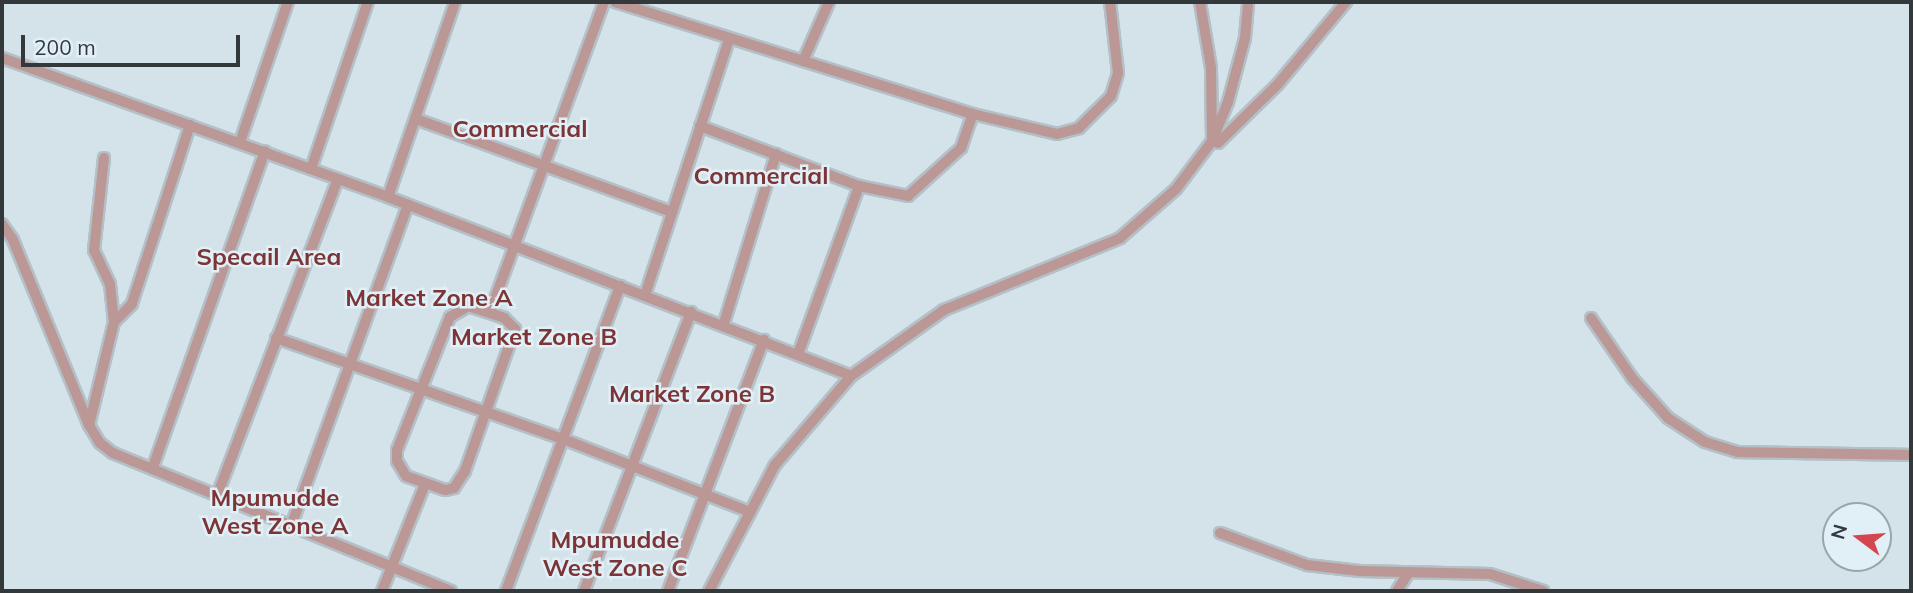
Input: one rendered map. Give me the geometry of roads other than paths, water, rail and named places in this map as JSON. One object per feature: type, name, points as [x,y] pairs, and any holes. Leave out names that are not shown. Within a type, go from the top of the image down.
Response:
[{"type":"street","points":[[240,142],[288,2]]},
{"type":"street","points":[[311,169],[369,2]]},
{"type":"street","points":[[387,197],[455,2]]},
{"type":"street","points":[[490,312],[604,2]]},
{"type":"street","points":[[615,2],[973,114],[1057,134],[1079,128],[1097,115],[1111,96],[1118,73],[1110,2]]},
{"type":"street","points":[[803,61],[829,2]]},
{"type":"street","points":[[1200,2],[1211,68],[1212,141]]},
{"type":"street","points":[[709,591],[775,465],[851,376],[944,310],[1120,237],[1176,189],[1212,141],[1238,71],[1248,2]]},
{"type":"street","points":[[1212,141],[1224,140],[1250,114],[1346,2]]},
{"type":"street","points":[[645,295],[729,39]]},
{"type":"street","points":[[2,58],[265,151],[515,247],[724,323],[851,376]]},
{"type":"street","points":[[700,126],[859,186],[908,197],[961,148],[973,114]]},
{"type":"street","points":[[416,119],[672,212]]},
{"type":"street","points":[[114,321],[132,304],[190,125]]},
{"type":"street","points":[[153,467],[265,151]]},
{"type":"street","points":[[724,323],[776,154]]},
{"type":"street","points":[[89,425],[114,321],[110,284],[94,250],[104,158]]},
{"type":"street","points":[[218,493],[338,179]]},
{"type":"street","points":[[798,354],[859,186]]},
{"type":"street","points":[[291,526],[408,205]]},
{"type":"street","points":[[2,224],[13,240],[89,425],[106,449],[451,591]]},
{"type":"street","points":[[506,591],[620,286]]},
{"type":"street","points":[[468,306],[490,312],[513,323],[516,329],[460,481],[445,490],[406,476],[397,461],[420,388],[455,311],[468,306]]},
{"type":"street","points":[[584,591],[691,312]]},
{"type":"street","points":[[1591,318],[1633,379],[1668,418],[1705,442],[1737,452],[1911,455]]},
{"type":"street","points":[[276,338],[487,411],[750,512]]},
{"type":"street","points":[[668,591],[764,340]]},
{"type":"street","points":[[382,591],[425,484]]},
{"type":"street","points":[[1220,533],[1307,565],[1490,574],[1543,591]]},
{"type":"street","points":[[1397,591],[1409,572]]},
{"type":"district","name":"Commercial","points":[[520,129]]},
{"type":"district","name":"Commercial","points":[[761,176]]},
{"type":"district","name":"Specail Area","points":[[269,257]]},
{"type":"district","name":"Market Zone A","points":[[429,298]]},
{"type":"district","name":"Market Zone B","points":[[534,337]]},
{"type":"district","name":"Market Zone B","points":[[692,394]]},
{"type":"district","name":"Mpumudde West Zone A","points":[[275,512]]},
{"type":"district","name":"Mpumudde West Zone C","points":[[615,554]]}]
